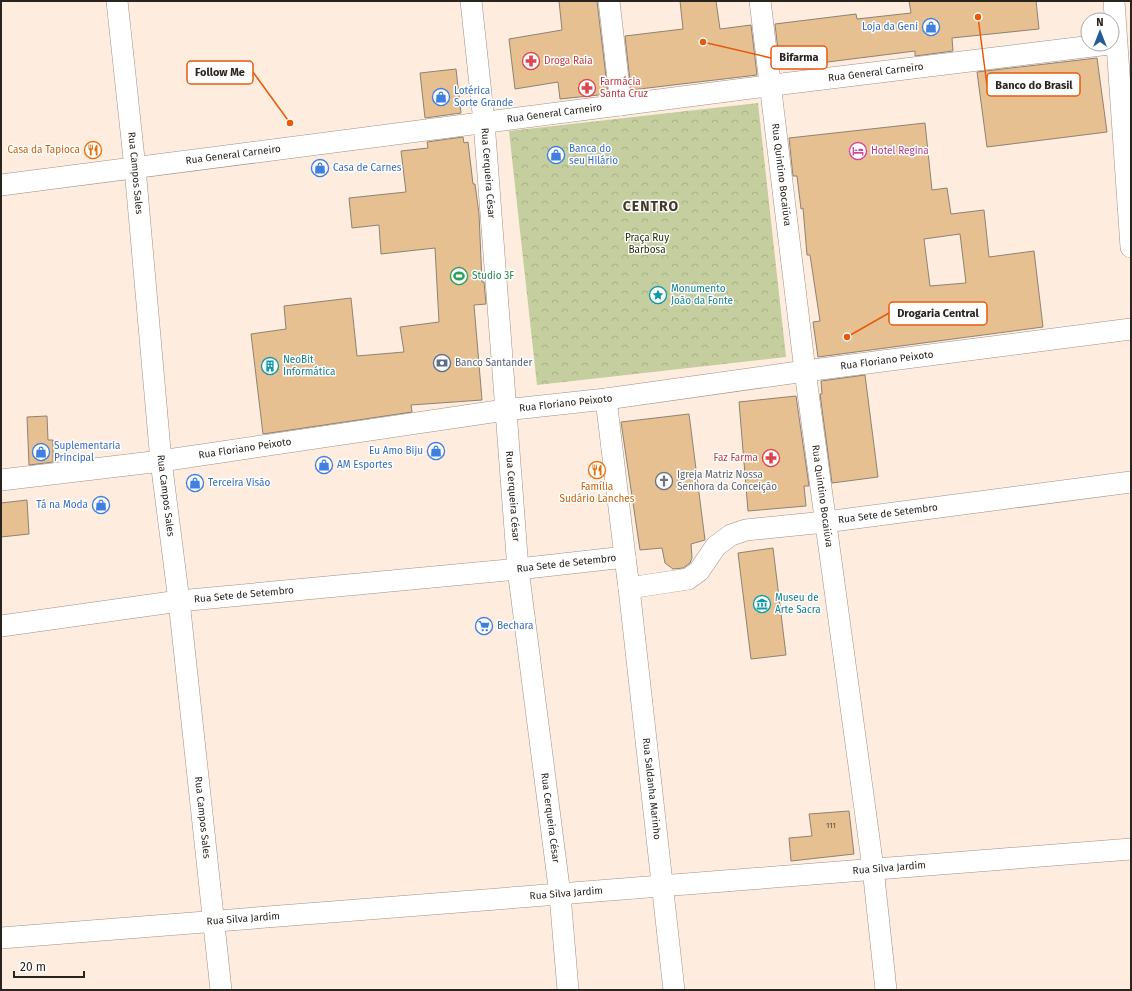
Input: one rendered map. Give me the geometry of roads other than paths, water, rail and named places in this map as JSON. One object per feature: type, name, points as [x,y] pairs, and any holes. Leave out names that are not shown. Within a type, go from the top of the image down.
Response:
[{"type":"street","name":"Rua Campos Sales","points":[[117,1],[135,168],[161,461],[179,601],[221,990]]},
{"type":"street","name":"Rua Cerqueira César","points":[[471,1],[484,122],[518,569],[560,896],[568,990]]},
{"type":"street","points":[[609,1],[621,105]]},
{"type":"street","name":"Rua Quintino Bocaiúva","points":[[760,1],[769,86],[805,371],[873,868],[886,990]]},
{"type":"street","points":[[1114,1],[1115,12]]},
{"type":"street","name":"Rua General Carneiro","points":[[1,185],[484,122],[1080,48]]},
{"type":"street","points":[[1118,52],[1131,248]]},
{"type":"street","name":"Rua Floriano Peixoto","points":[[1,480],[161,461],[505,410],[606,399],[805,371],[1131,329]]},
{"type":"street","points":[[606,399],[626,557]]},
{"type":"street","name":"Rua Sete de Setembro","points":[[1,626],[179,601],[518,569],[626,557],[629,588],[688,579],[699,571],[716,546],[731,535],[746,530],[825,522],[1131,482]]},
{"type":"street","name":"Rua Saldanha Marinho","points":[[629,588],[664,887],[674,990]]},
{"type":"street","name":"Rua Silva Jardim","points":[[1,938],[560,896],[873,868],[1131,849]]},
{"type":"place","name":"Banco do Brasil","points":[[978,17]]},
{"type":"place","name":"Loja da Geni","points":[[931,27]]},
{"type":"place","name":"Bifarma","points":[[703,42]]},
{"type":"place","name":"Droga Raia","points":[[531,61]]},
{"type":"place","name":"Farmácia Santa Cruz","points":[[587,88]]},
{"type":"place","name":"Lotérica Sorte Grande","points":[[441,97]]},
{"type":"place","name":"Follow Me","points":[[290,123]]},
{"type":"place","name":"Casa da Tapioca","points":[[93,150]]},
{"type":"place","name":"Hotel Regina","points":[[858,151]]},
{"type":"place","name":"Banca do seu Hilário","points":[[556,155]]},
{"type":"place","name":"Casa de Carnes","points":[[320,168]]},
{"type":"place","name":"Studio 3F","points":[[459,276]]},
{"type":"place","name":"Monumento João da Fonte","points":[[658,295]]},
{"type":"place","name":"Drogaria Central","points":[[847,337]]},
{"type":"place","name":"Banco Santander","points":[[442,363]]},
{"type":"place","name":"NeoBit Informática","points":[[270,366]]},
{"type":"place","name":"Eu Amo Biju","points":[[436,451]]},
{"type":"place","name":"Suplementaria Principal","points":[[41,452]]},
{"type":"place","name":"Faz Farma","points":[[771,458]]},
{"type":"place","name":"AM Esportes","points":[[324,465]]},
{"type":"place","name":"Família Sudário Lanches","points":[[597,470]]},
{"type":"place","name":"Igreja Matriz Nossa Senhora da Conceição","points":[[664,481]]},
{"type":"place","name":"Terceira Visão","points":[[195,483]]},
{"type":"place","name":"Tá na Moda","points":[[101,505]]},
{"type":"place","name":"Museu de Arte Sacra","points":[[762,604]]},
{"type":"place","name":"Bechara","points":[[484,626]]},
{"type":"district","name":"CENTRO","points":[[651,206]]},
{"type":"park label","name":"Praça Ruy Barbosa","points":[[647,244]]}]
